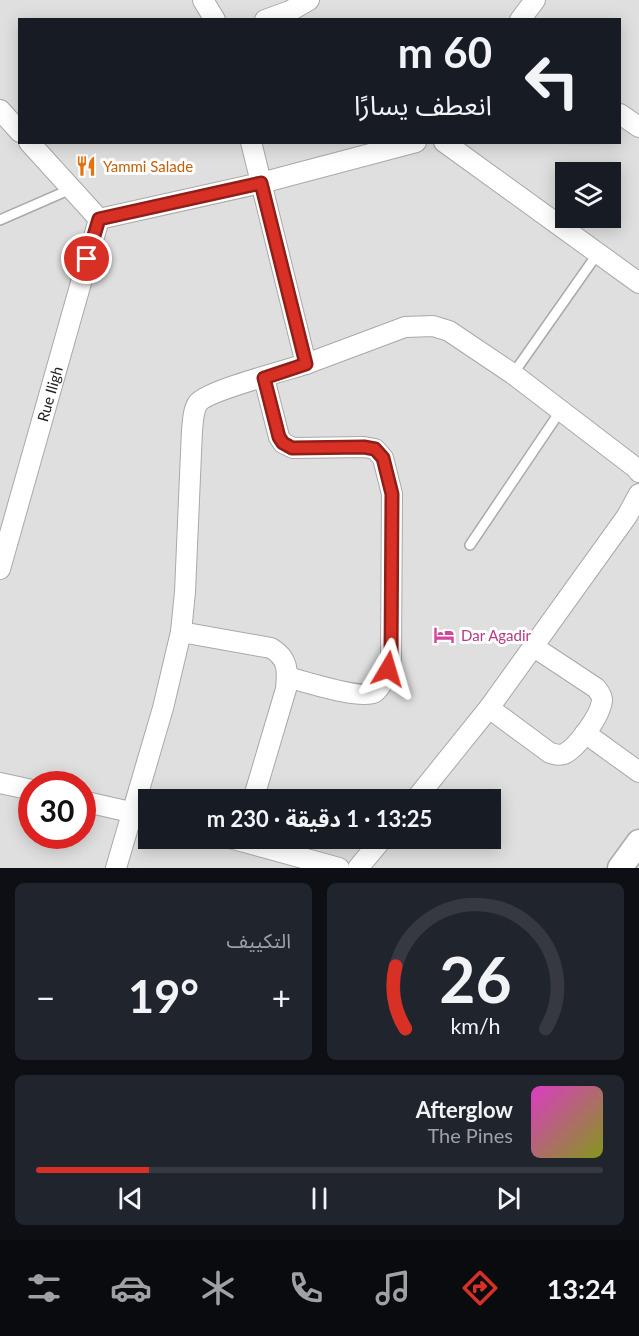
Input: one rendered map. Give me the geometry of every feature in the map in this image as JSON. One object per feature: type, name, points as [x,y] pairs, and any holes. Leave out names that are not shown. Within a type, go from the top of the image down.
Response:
[{"type":"street","points":[[203,0],[214,18]]},
{"type":"street","points":[[271,18],[290,11],[309,0]]},
{"type":"street","points":[[521,18],[534,0]]},
{"type":"street","points":[[0,110],[18,130]]},
{"type":"street","points":[[621,115],[639,127]]},
{"type":"street","points":[[31,144],[99,219],[261,183],[408,144]]},
{"type":"street","points":[[251,144],[306,364]]},
{"type":"street","points":[[447,144],[639,283]]},
{"type":"street","name":"Rue Iligh","points":[[0,569],[99,219]]},
{"type":"street","points":[[145,789],[181,632],[194,413],[198,403],[204,397],[306,364],[405,327],[433,326],[449,331],[513,374],[638,468]]},
{"type":"street","points":[[264,378],[279,437],[283,443],[292,448],[364,447],[375,449],[383,458],[392,494],[391,658],[384,681],[374,693],[361,695],[287,677]]},
{"type":"street","points":[[423,789],[489,708],[534,647],[627,516],[639,494]]},
{"type":"street","points":[[181,632],[271,648],[281,654],[286,665],[287,677],[256,789]]},
{"type":"street","points":[[489,708],[550,753],[562,755],[585,733],[600,707],[600,693],[596,688],[534,647]]},
{"type":"street","points":[[585,733],[639,772]]},
{"type":"street","points":[[0,783],[18,787]]},
{"type":"street","points":[[96,804],[138,814]]},
{"type":"street","points":[[116,868],[138,818]]},
{"type":"street","points":[[620,868],[639,842]]},
{"type":"street","points":[[270,849],[339,868]]},
{"type":"street","points":[[358,868],[373,849]]},
{"type":"lane","points":[[0,220],[71,189]]},
{"type":"lane","points":[[513,374],[598,253]]},
{"type":"lane","points":[[470,545],[561,410]]},
{"type":"shaded area","points":[[0,0],[639,0],[639,868],[0,868]]},
{"type":"place","name":"Yammi Salade","points":[[86,166]]},
{"type":"place","name":"Dar Agadir","points":[[444,635]]},
{"type":"route","points":[[87,259],[99,219],[261,183],[306,364],[264,378],[279,437],[283,443],[292,448],[364,447],[375,449],[383,458],[392,494],[391,658],[388,669]]}]
